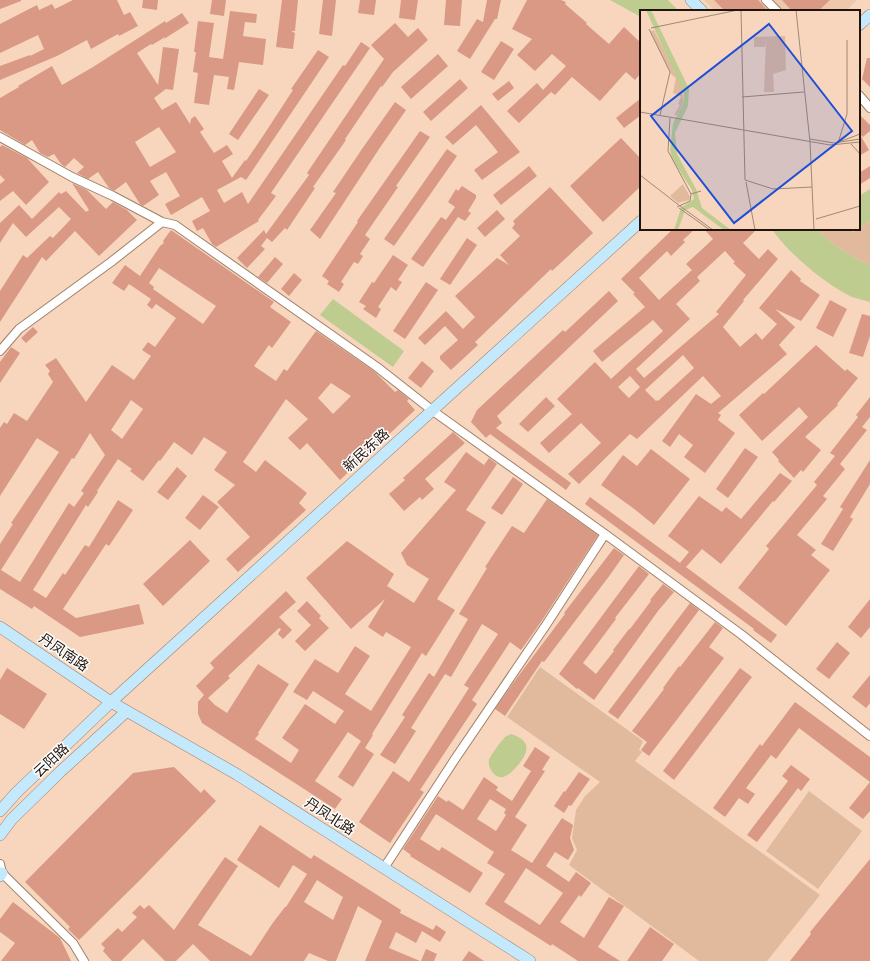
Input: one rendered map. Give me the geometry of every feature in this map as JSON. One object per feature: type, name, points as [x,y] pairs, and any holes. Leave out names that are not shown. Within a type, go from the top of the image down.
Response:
[{"type":"street","points":[[690,0],[701,10]]},
{"type":"street","points":[[766,0],[776,10]]},
{"type":"street","points":[[860,24],[870,15]]},
{"type":"street","points":[[860,96],[870,108]]},
{"type":"street","points":[[0,137],[72,177],[113,196],[162,222],[175,225],[377,368],[433,411],[605,534],[742,635],[870,736]]},
{"type":"street","points":[[0,351],[19,328],[111,262],[162,222]]},
{"type":"street","name":"新民东路","points":[[112,702],[640,222]]},
{"type":"street","points":[[384,868],[455,758],[546,625],[605,534]]},
{"type":"street","name":"丹凤南路","points":[[0,627],[112,702]]},
{"type":"street","name":"丹凤北路","points":[[112,702],[238,775],[530,961]]},
{"type":"street","name":"云阳路","points":[[0,811],[16,793],[112,702]]},
{"type":"street","name":"云阳路","points":[[0,835],[12,819],[61,771],[127,711]]},
{"type":"street","points":[[1,871],[73,943],[84,961]]},
{"type":"shaded area","points":[[610,0],[668,0],[678,10],[640,10],[640,16]]},
{"type":"shaded area","points":[[704,0],[857,0],[847,10],[714,10]]},
{"type":"shaded area","points":[[870,189],[870,221],[860,227],[860,195]]},
{"type":"shaded area","points":[[870,221],[870,265],[842,250],[818,230],[852,230],[853,232],[860,230],[860,227]]},
{"type":"shaded area","points":[[773,230],[818,230],[842,250],[870,265],[870,302],[852,297],[831,285],[808,267],[787,248]]},
{"type":"shaded area","points":[[333,299],[404,351],[393,367],[320,315]]},
{"type":"shaded area","points":[[540,667],[643,741],[639,750],[642,752],[635,761],[820,895],[767,961],[699,961],[569,865],[577,850],[572,838],[576,810],[585,796],[600,782],[507,717]]},
{"type":"shaded area","points":[[511,734],[517,736],[525,742],[525,754],[523,759],[511,773],[504,777],[497,776],[490,769],[489,760],[503,739]]},
{"type":"shaded area","points":[[809,791],[862,831],[818,889],[766,851]]},
{"type":"building","points":[[0,0],[21,0],[21,1],[0,9]]},
{"type":"building","points":[[73,0],[117,0],[124,15],[130,12],[138,26],[119,36],[118,34],[91,49],[87,40],[57,56],[0,80],[0,66],[30,56],[44,49],[38,35],[0,53],[0,24],[37,5],[39,10],[52,4],[55,9]]},
{"type":"building","points":[[143,0],[158,0],[157,10],[142,8]]},
{"type":"building","points":[[212,0],[226,0],[224,16],[210,14]]},
{"type":"building","points":[[282,0],[298,0],[295,31],[291,31],[295,33],[293,49],[276,47]]},
{"type":"building","points":[[323,0],[336,0],[332,36],[319,34]]},
{"type":"building","points":[[360,0],[376,0],[374,15],[358,13]]},
{"type":"building","points":[[401,0],[418,0],[415,20],[399,18]]},
{"type":"building","points":[[446,0],[462,0],[460,26],[444,25]]},
{"type":"building","points":[[487,0],[501,0],[497,19],[495,19],[470,59],[457,51],[477,19],[483,22]]},
{"type":"building","points":[[527,0],[561,0],[566,2],[565,4],[609,44],[624,27],[640,42],[640,74],[635,80],[626,72],[600,101],[572,77],[555,95],[551,92],[519,123],[507,111],[537,83],[543,90],[566,66],[552,54],[535,71],[517,55],[532,39],[512,29]]},
{"type":"building","points":[[714,0],[758,0],[767,10],[724,10]]},
{"type":"building","points":[[782,0],[830,0],[819,10],[791,10]]},
{"type":"building","points":[[230,11],[257,14],[256,23],[245,22],[243,36],[266,39],[263,65],[239,62],[234,90],[227,89],[229,77],[214,75],[209,105],[194,103],[198,73],[193,72],[198,21],[214,23],[209,57],[223,59]]},
{"type":"building","points":[[182,13],[189,23],[164,39],[165,37],[137,53],[158,85],[163,47],[179,49],[173,90],[166,89],[154,98],[162,110],[176,102],[190,124],[191,119],[195,116],[204,129],[200,132],[214,153],[227,145],[233,154],[222,161],[232,178],[263,136],[293,90],[291,89],[318,50],[329,57],[246,180],[241,177],[217,190],[224,203],[242,192],[248,204],[343,65],[345,66],[361,42],[370,48],[271,193],[276,196],[258,220],[259,221],[216,247],[212,244],[203,228],[197,231],[192,221],[210,211],[202,197],[171,215],[165,204],[180,196],[166,172],[150,181],[159,195],[143,206],[140,204],[126,182],[114,191],[109,188],[98,172],[88,179],[77,173],[84,167],[74,158],[65,167],[54,154],[48,157],[40,153],[32,140],[25,145],[0,130],[0,98],[19,87],[18,86],[52,66],[62,85],[165,21],[166,23]],"holes":[[[159,127],[176,152],[150,167],[135,142]]]},
{"type":"building","points":[[395,23],[408,37],[418,28],[428,40],[393,72],[382,87],[381,86],[313,187],[315,188],[287,230],[285,228],[272,242],[267,238],[261,246],[265,249],[247,268],[237,258],[264,230],[266,234],[309,175],[307,173],[384,59],[371,45]]},
{"type":"building","points":[[501,41],[514,49],[494,80],[481,72]]},
{"type":"building","points":[[438,54],[448,66],[411,99],[401,87]]},
{"type":"building","points":[[867,58],[870,58],[870,87],[862,79]]},
{"type":"building","points":[[460,79],[468,88],[431,121],[423,112]]},
{"type":"building","points":[[509,81],[514,88],[498,101],[492,94]]},
{"type":"building","points":[[259,89],[269,95],[238,140],[229,134]]},
{"type":"building","points":[[640,99],[640,116],[624,128],[616,118]]},
{"type":"building","points":[[395,102],[406,110],[320,239],[310,230],[336,193],[333,192]]},
{"type":"building","points":[[481,105],[520,152],[482,180],[474,170],[498,152],[476,125],[453,145],[445,137]]},
{"type":"building","points":[[860,115],[870,125],[870,131],[863,137],[860,134]]},
{"type":"building","points":[[420,131],[430,137],[396,186],[398,187],[365,235],[370,239],[360,254],[363,256],[358,264],[354,262],[341,282],[344,284],[339,292],[327,284],[329,281],[322,276],[358,222],[357,221]]},
{"type":"building","points":[[860,135],[869,150],[860,155]]},
{"type":"building","points":[[621,138],[640,158],[640,187],[603,222],[570,186]]},
{"type":"building","points":[[2,145],[27,158],[49,182],[26,205],[13,191],[0,201],[0,184],[5,180],[0,175],[0,147]]},
{"type":"building","points":[[447,149],[457,156],[394,246],[384,239]]},
{"type":"building","points":[[529,166],[537,176],[501,205],[493,195]]},
{"type":"building","points":[[870,166],[870,178],[860,184],[860,172]]},
{"type":"building","points":[[72,183],[87,190],[106,209],[113,202],[127,210],[137,220],[99,256],[75,231],[46,261],[42,257],[0,322],[0,291],[23,255],[27,258],[50,236],[53,238],[71,219],[59,207],[26,237],[13,223],[0,243],[0,223],[19,205],[32,219],[59,192],[61,194],[66,191],[86,212],[89,210]]},
{"type":"building","points":[[462,186],[476,195],[476,198],[468,211],[471,213],[465,221],[458,217],[423,267],[411,259],[441,217],[446,220],[455,207],[448,202],[456,189],[458,191]]},
{"type":"building","points":[[550,187],[593,233],[552,271],[551,269],[475,342],[478,345],[451,370],[440,359],[440,356],[458,340],[445,326],[425,345],[418,338],[446,311],[463,329],[475,317],[455,296],[497,258],[509,265],[500,255],[520,236],[512,228],[515,224],[513,221]]},
{"type":"building","points":[[497,210],[505,219],[485,237],[477,228]]},
{"type":"building","points":[[171,230],[274,302],[270,307],[291,322],[272,348],[269,345],[254,366],[276,381],[284,369],[287,371],[316,331],[374,371],[395,392],[398,390],[409,399],[407,401],[415,410],[340,480],[307,443],[300,450],[288,438],[308,419],[286,399],[243,462],[256,472],[265,460],[307,493],[299,503],[306,510],[238,572],[226,559],[250,537],[217,502],[235,485],[214,470],[227,452],[204,437],[192,455],[174,442],[143,481],[130,471],[132,469],[118,459],[88,507],[86,505],[33,590],[46,598],[63,573],[65,575],[85,545],[89,547],[118,500],[133,510],[109,546],[106,544],[63,609],[76,618],[139,604],[144,624],[80,637],[34,606],[32,609],[0,589],[0,544],[13,524],[11,523],[59,452],[37,438],[0,496],[0,428],[4,422],[7,424],[14,413],[27,421],[53,382],[48,374],[50,371],[45,365],[56,358],[86,402],[112,365],[134,380],[151,356],[142,350],[148,342],[155,347],[176,318],[156,304],[152,309],[147,305],[151,299],[129,284],[124,291],[112,283],[125,265],[140,276],[160,246],[164,243],[163,241]],"holes":[[[159,268],[216,306],[203,324],[153,289],[154,287],[149,283]],[[331,383],[351,396],[333,414],[318,398]],[[131,400],[143,409],[122,439],[111,430]],[[90,433],[105,455],[81,491],[84,493],[74,507],[69,503],[20,582],[1,570],[72,458],[74,459]]]},
{"type":"building","points":[[672,230],[694,230],[683,240],[685,242],[671,256],[667,251],[639,278],[659,300],[692,270],[686,264],[713,239],[705,230],[756,230],[743,243],[759,259],[768,249],[778,259],[743,300],[744,301],[723,327],[740,347],[756,333],[762,340],[777,324],[759,308],[791,270],[801,279],[800,281],[820,295],[801,321],[775,309],[795,327],[779,345],[787,354],[718,413],[721,415],[718,420],[735,433],[705,473],[684,457],[693,445],[679,434],[670,447],[662,441],[696,394],[711,404],[721,396],[703,376],[637,439],[630,434],[579,484],[568,474],[601,443],[581,423],[549,453],[540,443],[572,414],[557,399],[595,362],[611,379],[663,331],[653,320],[602,362],[593,351],[645,307],[633,294],[635,293],[621,279]],"holes":[[[725,251],[735,262],[733,263],[746,275],[716,312],[719,314],[644,378],[636,369],[690,319],[676,304],[700,281],[697,277]],[[683,355],[694,368],[658,401],[656,401],[645,390]],[[630,376],[640,387],[629,398],[618,387]]]},
{"type":"building","points":[[467,238],[477,245],[450,285],[440,279]]},
{"type":"building","points":[[393,255],[408,265],[398,280],[402,282],[396,291],[391,287],[378,307],[381,309],[376,318],[363,309],[366,306],[359,302]]},
{"type":"building","points":[[275,257],[283,264],[267,283],[258,277]]},
{"type":"building","points":[[294,273],[302,280],[289,296],[281,289]]},
{"type":"building","points":[[426,282],[438,290],[405,339],[393,331]]},
{"type":"building","points":[[609,291],[618,301],[497,416],[502,423],[496,428],[571,483],[566,490],[490,434],[486,438],[471,422],[477,410],[563,330],[565,332]]},
{"type":"building","points":[[830,300],[847,309],[833,337],[816,328]]},
{"type":"building","points":[[862,314],[870,316],[870,336],[863,357],[849,353]]},
{"type":"building","points":[[33,327],[38,332],[26,343],[21,338]]},
{"type":"building","points":[[816,345],[845,371],[847,369],[858,378],[837,404],[838,405],[805,437],[821,450],[803,472],[801,470],[794,478],[778,461],[779,460],[772,452],[808,417],[799,407],[762,441],[739,415],[763,393],[764,394]]},
{"type":"building","points":[[11,347],[20,353],[0,383],[0,362]]},
{"type":"building","points":[[422,361],[434,371],[421,388],[408,378]]},
{"type":"building","points":[[546,397],[555,406],[528,432],[519,424]]},
{"type":"building","points":[[870,397],[870,417],[862,427],[867,430],[840,464],[845,469],[823,496],[827,499],[797,535],[816,550],[811,555],[830,570],[786,626],[738,588],[769,549],[766,546],[817,485],[814,482],[835,456],[830,453],[858,417],[856,415]]},
{"type":"building","points":[[453,432],[465,443],[425,479],[434,489],[422,500],[420,497],[404,511],[389,494],[405,480],[403,478]]},
{"type":"building","points":[[745,448],[758,457],[728,498],[716,489]]},
{"type":"building","points":[[651,449],[690,479],[654,525],[601,485],[623,455],[637,466]]},
{"type":"building","points":[[466,452],[484,465],[489,458],[497,464],[466,510],[486,522],[437,599],[455,610],[426,656],[422,653],[372,734],[373,735],[365,748],[374,754],[353,787],[338,777],[361,741],[348,732],[315,781],[342,799],[335,809],[202,723],[198,714],[198,702],[204,695],[196,686],[214,668],[210,663],[286,591],[296,602],[279,617],[292,630],[283,639],[278,634],[281,629],[279,628],[228,676],[230,678],[208,698],[227,713],[258,664],[289,684],[255,739],[291,763],[299,750],[282,738],[305,704],[335,724],[344,711],[313,691],[307,700],[293,692],[315,659],[338,673],[355,646],[370,656],[345,694],[371,711],[411,647],[386,632],[383,637],[368,627],[385,599],[351,629],[306,578],[347,541],[394,574],[387,586],[414,603],[429,579],[407,565],[401,553],[456,490],[444,482]]},
{"type":"building","points":[[870,460],[870,484],[850,517],[853,519],[833,551],[821,544],[843,509],[840,507]]},
{"type":"building","points":[[177,467],[187,476],[168,500],[157,492]]},
{"type":"building","points":[[780,473],[792,481],[774,502],[773,501],[721,564],[702,549],[686,567],[777,635],[771,643],[585,504],[590,497],[680,563],[689,552],[668,536],[699,496],[722,512],[726,507],[741,519]]},
{"type":"building","points":[[513,477],[523,484],[502,515],[491,508]]},
{"type":"building","points":[[203,495],[219,507],[200,530],[185,518]]},
{"type":"building","points":[[547,499],[598,535],[521,650],[510,642],[472,700],[477,704],[420,790],[424,792],[390,843],[359,822],[393,771],[409,782],[469,688],[464,685],[498,634],[482,624],[451,677],[445,674],[411,728],[416,731],[395,764],[380,755],[405,717],[402,715],[429,673],[434,677],[468,619],[459,614],[487,568],[485,567],[512,526],[524,533]]},
{"type":"building","points":[[190,540],[210,561],[163,606],[143,584]]},
{"type":"building","points":[[614,548],[624,555],[544,662],[542,661],[505,716],[495,709],[565,614],[564,613]]},
{"type":"building","points":[[639,566],[649,574],[583,663],[596,674],[663,584],[674,592],[658,611],[594,700],[578,688],[577,689],[559,674]]},
{"type":"building","points":[[870,599],[870,627],[861,638],[848,627]]},
{"type":"building","points":[[307,601],[321,616],[319,618],[329,628],[305,651],[295,641],[311,625],[297,611]]},
{"type":"building","points":[[690,603],[699,610],[618,719],[608,712]]},
{"type":"building","points":[[715,622],[723,628],[709,647],[724,658],[649,756],[641,750],[647,742],[632,731],[664,689],[663,688],[679,666],[680,667]]},
{"type":"building","points":[[837,642],[850,653],[829,679],[816,669]]},
{"type":"building","points":[[7,668],[47,694],[24,729],[0,714],[0,680]]},
{"type":"building","points":[[740,668],[752,677],[674,780],[663,771]]},
{"type":"building","points":[[870,675],[870,703],[866,708],[852,697]]},
{"type":"building","points":[[795,702],[870,757],[870,782],[799,728],[776,759],[771,755],[746,788],[755,794],[748,804],[739,798],[725,817],[713,808],[760,744],[762,746]]},
{"type":"building","points":[[535,747],[550,757],[542,770],[545,771],[515,817],[527,825],[511,850],[532,863],[562,818],[573,825],[570,838],[574,850],[568,860],[555,852],[546,866],[569,882],[576,872],[591,883],[581,897],[579,895],[560,922],[584,938],[609,897],[624,906],[598,947],[620,961],[578,961],[552,944],[551,946],[485,904],[505,874],[487,863],[494,852],[436,814],[420,839],[439,851],[442,847],[483,873],[470,893],[410,856],[411,855],[403,849],[438,796],[447,802],[448,800],[463,810],[484,777],[498,787],[496,790],[512,801],[531,771],[523,766]],"holes":[[[490,799],[506,809],[504,813],[506,815],[496,831],[477,819]],[[526,868],[563,893],[540,925],[504,902]]]},
{"type":"building","points":[[791,765],[810,779],[801,791],[798,788],[757,842],[747,835],[788,781],[782,776]]},
{"type":"building","points":[[174,767],[201,793],[204,789],[216,801],[140,880],[79,940],[68,929],[70,927],[25,882],[133,773]]},
{"type":"building","points":[[579,772],[590,779],[571,806],[569,805],[564,813],[554,806]]},
{"type":"building","points":[[870,782],[870,811],[863,819],[849,808]]},
{"type":"building","points":[[260,825],[311,859],[314,855],[401,910],[400,913],[433,930],[436,925],[446,932],[440,942],[422,931],[416,943],[396,932],[389,948],[420,961],[365,961],[382,921],[358,906],[336,961],[328,961],[309,953],[304,961],[210,961],[193,944],[176,961],[165,961],[143,939],[121,961],[112,961],[103,951],[105,948],[101,944],[118,928],[122,932],[137,917],[132,913],[140,905],[144,909],[149,905],[174,930],[225,857],[238,866],[198,925],[251,956],[272,924],[286,907],[307,874],[293,865],[279,888],[237,860]],"holes":[[[317,880],[343,897],[333,920],[304,902]]]},
{"type":"building","points":[[870,859],[870,961],[790,961],[811,934],[810,932]]},
{"type":"building","points":[[13,902],[60,938],[71,961],[1,961],[15,943],[0,932],[0,919]]},
{"type":"building","points":[[650,927],[674,944],[662,961],[627,961]]},
{"type":"building","points":[[426,949],[437,954],[434,961],[421,961]]},
{"type":"building","points":[[469,951],[484,961],[462,961]]}]
